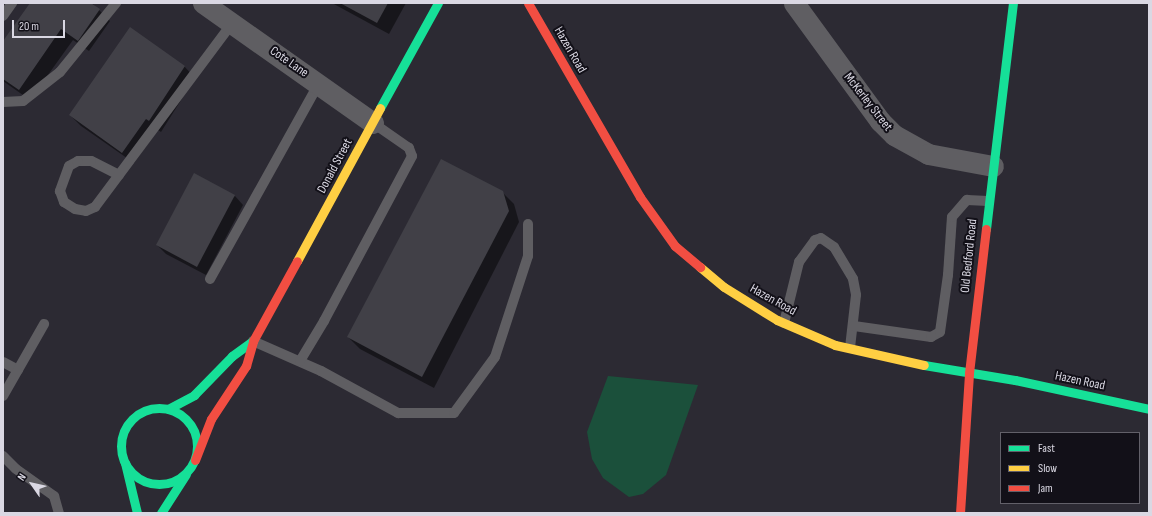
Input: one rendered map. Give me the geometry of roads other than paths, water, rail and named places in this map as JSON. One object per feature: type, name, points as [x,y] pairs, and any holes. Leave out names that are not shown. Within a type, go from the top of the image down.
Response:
[{"type":"street","name":"Cote Lane","points":[[203,3],[319,83],[373,123]]},
{"type":"street","name":"Donald Street","points":[[161,513],[195,460],[221,400],[246,366],[253,341],[438,3]]},
{"type":"street","name":"Hazen Road","points":[[528,3],[640,197],[675,246],[724,287],[784,323],[835,345],[969,373],[1015,380],[1149,409]]},
{"type":"street","name":"McKerley Street","points":[[794,3],[880,120],[894,135],[928,154],[993,166]]},
{"type":"street","name":"Old Bedford Road","points":[[960,513],[969,373],[988,201],[1013,3]]},
{"type":"street","name":"Donald Street","points":[[137,513],[125,462],[122,437],[127,426],[135,416],[146,410],[158,408],[168,409],[194,395],[232,356],[253,341]]},
{"type":"street","points":[[168,409],[182,415],[191,424],[197,448],[195,460]]},
{"type":"street","name":"Donald Street","points":[[125,462],[132,472],[142,480],[154,484],[178,479],[188,471]]},
{"type":"lane","points":[[3,16],[12,3]]},
{"type":"lane","points":[[3,102],[23,101],[60,72],[116,3]]},
{"type":"lane","points":[[119,175],[91,161],[78,161],[69,166],[60,191],[64,202],[75,209],[86,211],[95,207],[119,175],[232,23]]},
{"type":"lane","points":[[210,279],[319,83]]},
{"type":"lane","points":[[300,361],[324,321],[412,156],[409,148],[373,123]]},
{"type":"lane","points":[[854,326],[931,337],[940,332],[948,275],[952,217],[967,200],[988,201]]},
{"type":"lane","points":[[253,341],[300,361],[398,413],[454,413],[495,357],[528,256],[528,224]]},
{"type":"lane","points":[[784,323],[790,292],[799,262],[815,240],[822,238],[834,247],[853,279],[856,295],[854,326],[850,348]]},
{"type":"lane","points":[[3,396],[44,324]]},
{"type":"lane","points":[[3,362],[18,370]]},
{"type":"lane","points":[[3,456],[16,469],[54,496],[58,513]]}]
